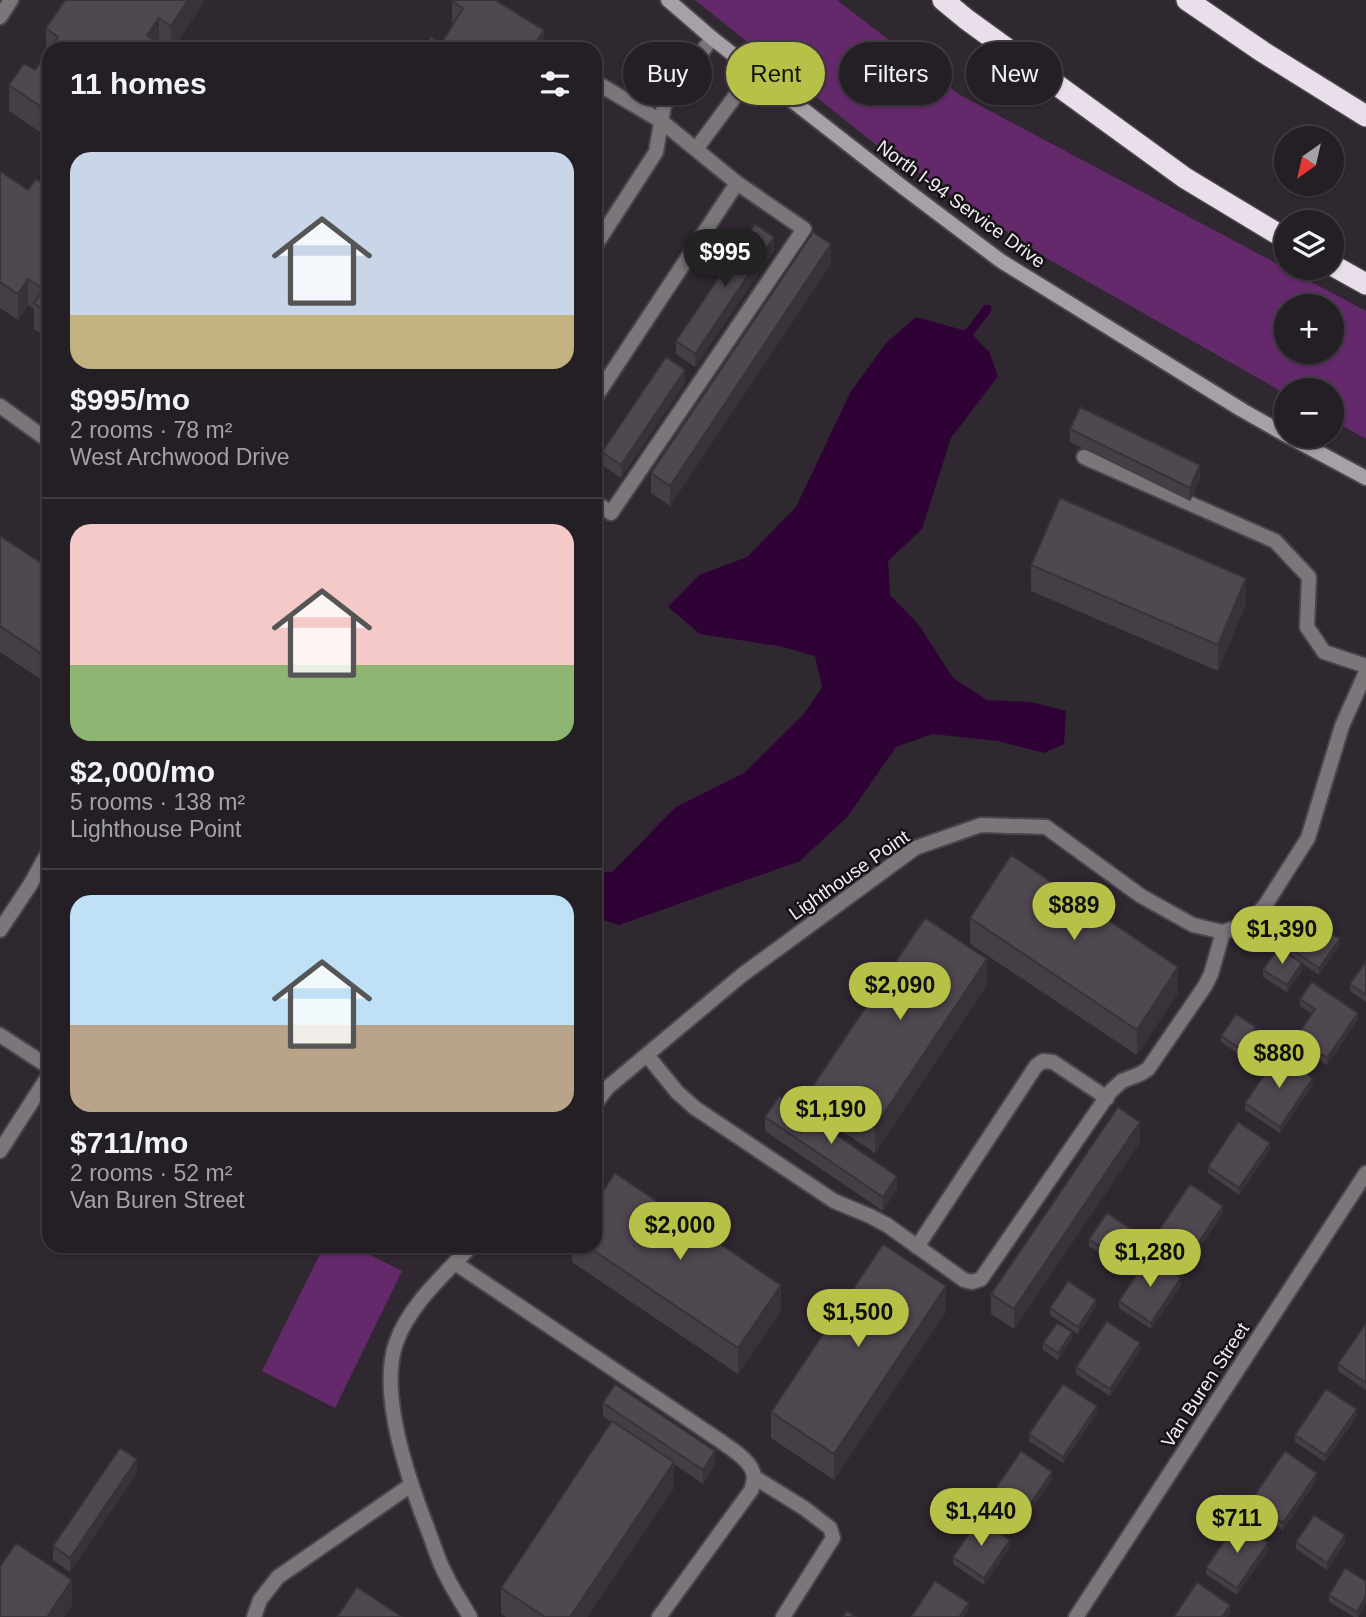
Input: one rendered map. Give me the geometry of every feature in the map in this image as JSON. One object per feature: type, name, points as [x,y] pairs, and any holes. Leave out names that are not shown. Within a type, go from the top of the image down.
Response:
[{"type":"highway","points":[[943,0],[1185,178],[1274,232]]},
{"type":"highway","points":[[1187,0],[1262,52],[1366,116]]},
{"type":"highway","points":[[1344,272],[1366,284]]},
{"type":"street","points":[[0,17],[11,0]]},
{"type":"street","name":"North I-94 Service Drive","points":[[668,0],[726,49]]},
{"type":"street","points":[[602,235],[656,152],[664,105],[712,38]]},
{"type":"street","points":[[602,86],[661,121],[737,183],[804,229],[611,513],[602,507]]},
{"type":"street","points":[[696,149],[729,105]]},
{"type":"street","name":"North I-94 Service Drive","points":[[798,105],[1001,261],[1274,428]]},
{"type":"street","points":[[602,387],[737,183]]},
{"type":"street","points":[[0,406],[42,437]]},
{"type":"street","name":"North I-94 Service Drive","points":[[1311,448],[1366,478]]},
{"type":"street","points":[[1084,457],[1275,541],[1309,577],[1307,626],[1324,652],[1366,666]]},
{"type":"street","points":[[647,1055],[677,1092],[695,1108],[834,1201],[887,1225],[964,1280],[972,1282],[981,1279],[1107,1098],[1122,1081],[1148,1069],[1205,986],[1223,932],[1250,923],[1266,904],[1308,838],[1342,726],[1366,672]]},
{"type":"street","name":"Lighthouse Point","points":[[602,1095],[742,975],[915,848],[981,825],[1046,827],[1141,896],[1194,925],[1223,932]]},
{"type":"street","points":[[0,930],[42,864]]},
{"type":"street","points":[[0,1035],[42,1062]]},
{"type":"street","points":[[917,1247],[1036,1066],[1043,1061],[1053,1062],[1107,1098]]},
{"type":"street","points":[[0,1151],[42,1086]]},
{"type":"street","name":"Van Buren Street","points":[[1076,1617],[1366,1173]]},
{"type":"street","points":[[464,1253],[409,1317],[390,1361],[393,1403],[411,1485],[444,1573],[470,1617]]},
{"type":"street","points":[[455,1263],[719,1440],[750,1466],[754,1477],[751,1489],[659,1617]]},
{"type":"street","points":[[754,1477],[804,1508],[830,1528],[833,1538],[783,1617]]},
{"type":"street","points":[[254,1617],[260,1600],[278,1577],[411,1485]]},
{"type":"shaded area","points":[[695,0],[837,0],[891,42],[839,42],[839,105],[952,105],[952,89],[966,98],[966,105],[979,105],[1274,262],[1274,280],[1308,280],[1334,294],[1274,294],[1274,364],[1344,364],[1344,299],[1366,311],[1366,439],[1344,427],[1344,378],[1274,378],[1274,387],[1048,259],[875,144],[825,104],[825,42],[748,42]]},
{"type":"shaded area","points":[[916,317],[970,332],[989,352],[998,376],[951,438],[922,529],[888,561],[890,595],[919,625],[953,678],[987,700],[1031,702],[1066,711],[1064,744],[1044,753],[998,741],[932,734],[896,747],[848,816],[800,861],[619,925],[602,920],[602,873],[612,872],[676,807],[744,773],[804,714],[822,687],[815,656],[779,646],[700,634],[668,607],[699,575],[747,557],[796,507],[850,393],[886,343]]},
{"type":"shaded area","points":[[321,1253],[366,1253],[402,1271],[335,1408],[262,1371]]},
{"type":"building","points":[[65,0],[188,0],[171,26],[159,18],[147,35],[154,42],[55,42],[58,37],[46,28]]},
{"type":"building","points":[[495,0],[544,30],[536,42],[442,42],[463,8],[452,1]]},
{"type":"building","points":[[42,60],[42,107],[9,85],[24,63],[35,70]]},
{"type":"building","points":[[0,171],[28,190],[36,179],[42,183],[42,288],[28,279],[18,294],[0,282]]},
{"type":"building","points":[[755,224],[774,237],[695,354],[676,341]]},
{"type":"building","points":[[813,232],[831,244],[670,486],[651,473]]},
{"type":"building","points":[[42,292],[42,308],[34,303]]},
{"type":"building","points":[[666,357],[685,370],[621,465],[602,452]]},
{"type":"building","points":[[1080,407],[1200,465],[1190,488],[1070,429]]},
{"type":"building","points":[[1060,498],[1246,578],[1218,645],[1031,565]]},
{"type":"building","points":[[0,536],[42,563],[42,654],[0,626]]},
{"type":"building","points":[[1011,855],[1178,967],[1137,1030],[970,918]]},
{"type":"building","points":[[925,918],[987,959],[875,1127],[813,1086]]},
{"type":"building","points":[[1311,919],[1340,939],[1319,968],[1291,949]]},
{"type":"building","points":[[1278,948],[1302,963],[1287,985],[1263,970]]},
{"type":"building","points":[[1366,961],[1366,995],[1350,984]]},
{"type":"building","points":[[1312,982],[1358,1013],[1327,1058],[1296,1038],[1315,1009],[1300,999]]},
{"type":"building","points":[[1236,1014],[1256,1027],[1241,1049],[1221,1036]]},
{"type":"building","points":[[1278,1054],[1313,1078],[1280,1127],[1245,1103]]},
{"type":"building","points":[[779,1096],[897,1176],[883,1197],[765,1117]]},
{"type":"building","points":[[1118,1107],[1140,1122],[1014,1309],[991,1294]]},
{"type":"building","points":[[1238,1122],[1270,1143],[1239,1188],[1208,1167]]},
{"type":"building","points":[[615,1173],[781,1285],[738,1348],[597,1253],[602,1253],[602,1192]]},
{"type":"building","points":[[1190,1184],[1223,1206],[1188,1258],[1155,1236]]},
{"type":"building","points":[[1107,1213],[1134,1231],[1116,1258],[1089,1239]]},
{"type":"building","points":[[883,1244],[946,1286],[834,1454],[771,1412]]},
{"type":"building","points":[[1149,1256],[1181,1278],[1151,1323],[1119,1301]]},
{"type":"building","points":[[1068,1281],[1096,1300],[1078,1327],[1050,1308]]},
{"type":"building","points":[[1107,1321],[1140,1343],[1110,1389],[1076,1367]]},
{"type":"building","points":[[1057,1323],[1072,1332],[1058,1353],[1043,1343]]},
{"type":"building","points":[[1366,1323],[1366,1383],[1338,1364]]},
{"type":"building","points":[[615,1384],[715,1451],[703,1470],[603,1403]]},
{"type":"building","points":[[1063,1384],[1097,1406],[1063,1457],[1029,1434]]},
{"type":"building","points":[[1326,1389],[1357,1409],[1325,1455],[1295,1435]]},
{"type":"building","points":[[612,1421],[674,1462],[570,1617],[545,1617],[501,1588]]},
{"type":"building","points":[[120,1448],[137,1459],[70,1558],[53,1546]]},
{"type":"building","points":[[1021,1451],[1052,1472],[1020,1519],[989,1498]]},
{"type":"building","points":[[1285,1451],[1317,1473],[1283,1523],[1250,1502]]},
{"type":"building","points":[[1314,1515],[1345,1535],[1327,1563],[1296,1542]]},
{"type":"building","points":[[979,1519],[1010,1540],[984,1578],[953,1557]]},
{"type":"building","points":[[1237,1522],[1268,1543],[1237,1588],[1206,1568]]},
{"type":"building","points":[[16,1543],[72,1580],[47,1617],[0,1617],[0,1567]]},
{"type":"building","points":[[1345,1568],[1366,1581],[1366,1596],[1357,1612],[1329,1595]]},
{"type":"building","points":[[935,1581],[969,1603],[959,1617],[911,1617]]},
{"type":"building","points":[[1197,1582],[1230,1605],[1222,1617],[1174,1617]]},
{"type":"building","points":[[357,1587],[402,1617],[337,1617]]},
{"type":"building","points":[[847,1611],[856,1617],[843,1617]]},
{"type":"waterway","points":[[963,341],[987,309]]}]
